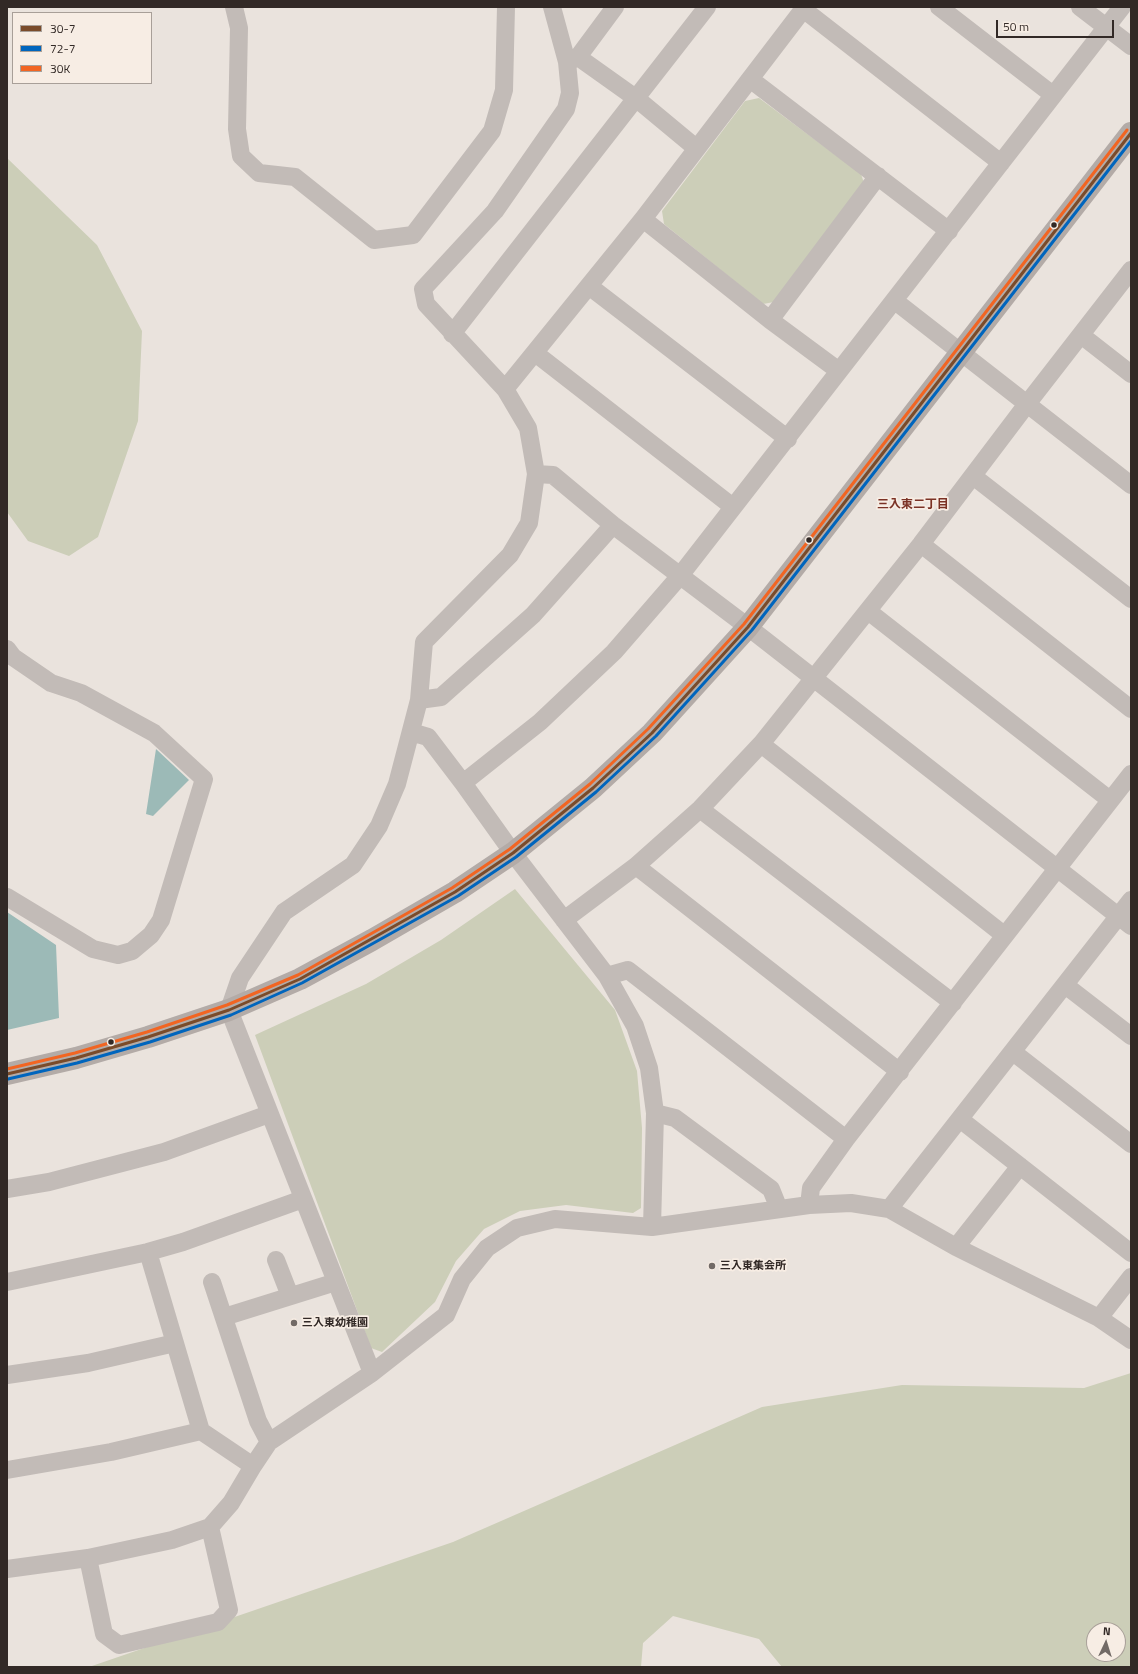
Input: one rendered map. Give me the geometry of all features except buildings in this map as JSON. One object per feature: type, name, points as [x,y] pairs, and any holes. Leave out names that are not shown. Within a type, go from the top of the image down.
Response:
[{"type":"street","points":[[234,7],[239,28],[237,129],[241,156],[259,173],[295,177],[374,240],[413,235],[492,131],[504,90],[506,7]]},
{"type":"street","points":[[372,1373],[229,1010],[240,978],[284,912],[353,865],[379,826],[397,784],[419,700],[424,642],[510,555],[529,523],[536,474],[528,428],[505,389],[452,334],[426,304],[423,289],[495,211],[566,110],[570,93],[573,60],[552,7]]},
{"type":"street","points":[[573,60],[615,7]]},
{"type":"street","points":[[452,334],[637,99],[707,7]]},
{"type":"street","points":[[939,7],[1053,95]]},
{"type":"street","points":[[1080,7],[1131,46]]},
{"type":"street","points":[[463,783],[540,722],[608,658],[680,577],[1122,7]]},
{"type":"street","points":[[505,389],[643,219],[804,8],[1001,163]]},
{"type":"street","points":[[573,60],[637,99],[696,148]]},
{"type":"street","points":[[750,79],[949,231]]},
{"type":"street","points":[[7,1074],[76,1058],[148,1037],[229,1010],[300,979],[372,940],[455,892],[513,853],[593,788],[652,733],[748,627],[1131,133]]},
{"type":"street","points":[[770,320],[878,176]]},
{"type":"street","points":[[643,219],[770,320],[839,371]]},
{"type":"street","points":[[564,920],[636,866],[700,809],[761,744],[868,612],[1131,270]]},
{"type":"street","points":[[589,286],[788,439]]},
{"type":"street","points":[[895,301],[1131,485]]},
{"type":"street","points":[[1081,334],[1131,374]]},
{"type":"street","points":[[535,353],[733,507]]},
{"type":"street","points":[[536,474],[553,475],[613,525],[748,627],[1057,867],[1125,922]]},
{"type":"street","points":[[973,476],[1131,599]]},
{"type":"street","points":[[419,700],[441,697],[532,615],[613,525]]},
{"type":"street","points":[[921,544],[1131,709]]},
{"type":"street","points":[[868,612],[1110,800]]},
{"type":"street","points":[[7,648],[13,657],[51,682],[82,693],[154,733],[174,754],[204,779],[162,920],[151,936],[132,951],[118,955],[93,949],[7,897]]},
{"type":"street","points":[[411,732],[428,737],[513,853],[607,976],[635,1026],[649,1068],[655,1113],[652,1227]]},
{"type":"street","points":[[761,744],[1004,935]]},
{"type":"street","points":[[809,1205],[811,1188],[846,1139],[900,1072],[1004,935],[1131,774]]},
{"type":"street","points":[[700,809],[953,1003]]},
{"type":"street","points":[[636,866],[900,1072]]},
{"type":"street","points":[[889,1209],[1065,985],[1125,922],[1131,900]]},
{"type":"street","points":[[607,976],[628,970],[846,1139]]},
{"type":"street","points":[[1065,985],[1131,1036]]},
{"type":"street","points":[[1013,1052],[1131,1144]]},
{"type":"street","points":[[655,1113],[675,1118],[771,1189],[779,1209]]},
{"type":"street","points":[[7,1189],[49,1182],[164,1152],[270,1114]]},
{"type":"street","points":[[960,1120],[1131,1252]]},
{"type":"street","points":[[956,1247],[1020,1166]]},
{"type":"street","points":[[7,1282],[148,1252],[183,1242],[303,1199]]},
{"type":"street","points":[[7,1569],[88,1558],[172,1540],[210,1527],[230,1503],[252,1466],[269,1442],[372,1373],[446,1315],[462,1279],[487,1248],[517,1228],[556,1219],[652,1227],[809,1205],[850,1203],[889,1209],[956,1247],[1099,1318],[1131,1340]]},
{"type":"street","points":[[148,1252],[201,1431],[252,1466]]},
{"type":"street","points":[[276,1260],[290,1296]]},
{"type":"street","points":[[1099,1318],[1131,1277]]},
{"type":"street","points":[[212,1282],[258,1421],[269,1442]]},
{"type":"street","points":[[224,1317],[336,1282]]},
{"type":"street","points":[[7,1375],[88,1363],[175,1343]]},
{"type":"street","points":[[7,1470],[111,1452],[201,1431]]},
{"type":"street","points":[[88,1558],[104,1634],[120,1645],[218,1622],[229,1610],[210,1527]]},
{"type":"green space","points":[[759,98],[861,174],[865,186],[774,302],[763,304],[664,224],[662,211],[745,101]]},
{"type":"green space","points":[[7,158],[97,245],[142,331],[138,421],[98,537],[69,556],[28,541],[7,512]]},
{"type":"green space","points":[[515,889],[615,1010],[637,1071],[642,1128],[641,1208],[633,1213],[566,1205],[520,1211],[484,1229],[456,1261],[435,1302],[382,1352],[371,1348],[255,1035],[366,984],[441,940]]},
{"type":"green space","points":[[1131,1373],[1131,1667],[782,1667],[759,1639],[673,1616],[643,1643],[641,1667],[89,1667],[453,1542],[762,1407],[902,1385],[1084,1388]]},
{"type":"water","points":[[156,749],[189,780],[153,816],[146,814]]},
{"type":"water","points":[[7,912],[56,945],[59,1018],[7,1030]]},
{"type":"transit line","name":"30K","points":[[7,1069],[75,1053],[147,1032],[227,1005],[298,975],[452,888],[510,849],[590,784],[648,729],[744,624],[1127,130]]},
{"type":"transit line","name":"30-7","points":[[7,1074],[76,1058],[148,1037],[229,1010],[300,979],[455,892],[513,853],[593,788],[652,733],[748,627],[1131,133]]},
{"type":"transit line","name":"72-7","points":[[8,1079],[77,1063],[150,1042],[231,1015],[302,983],[458,896],[516,857],[596,792],[656,736],[752,630],[1131,141]]},
{"type":"place","name":"三入東集会所","points":[[712,1266]]},
{"type":"place","name":"三入東幼稚園","points":[[294,1323]]},
{"type":"district","name":"三入東二丁目","points":[[913,505]]}]
